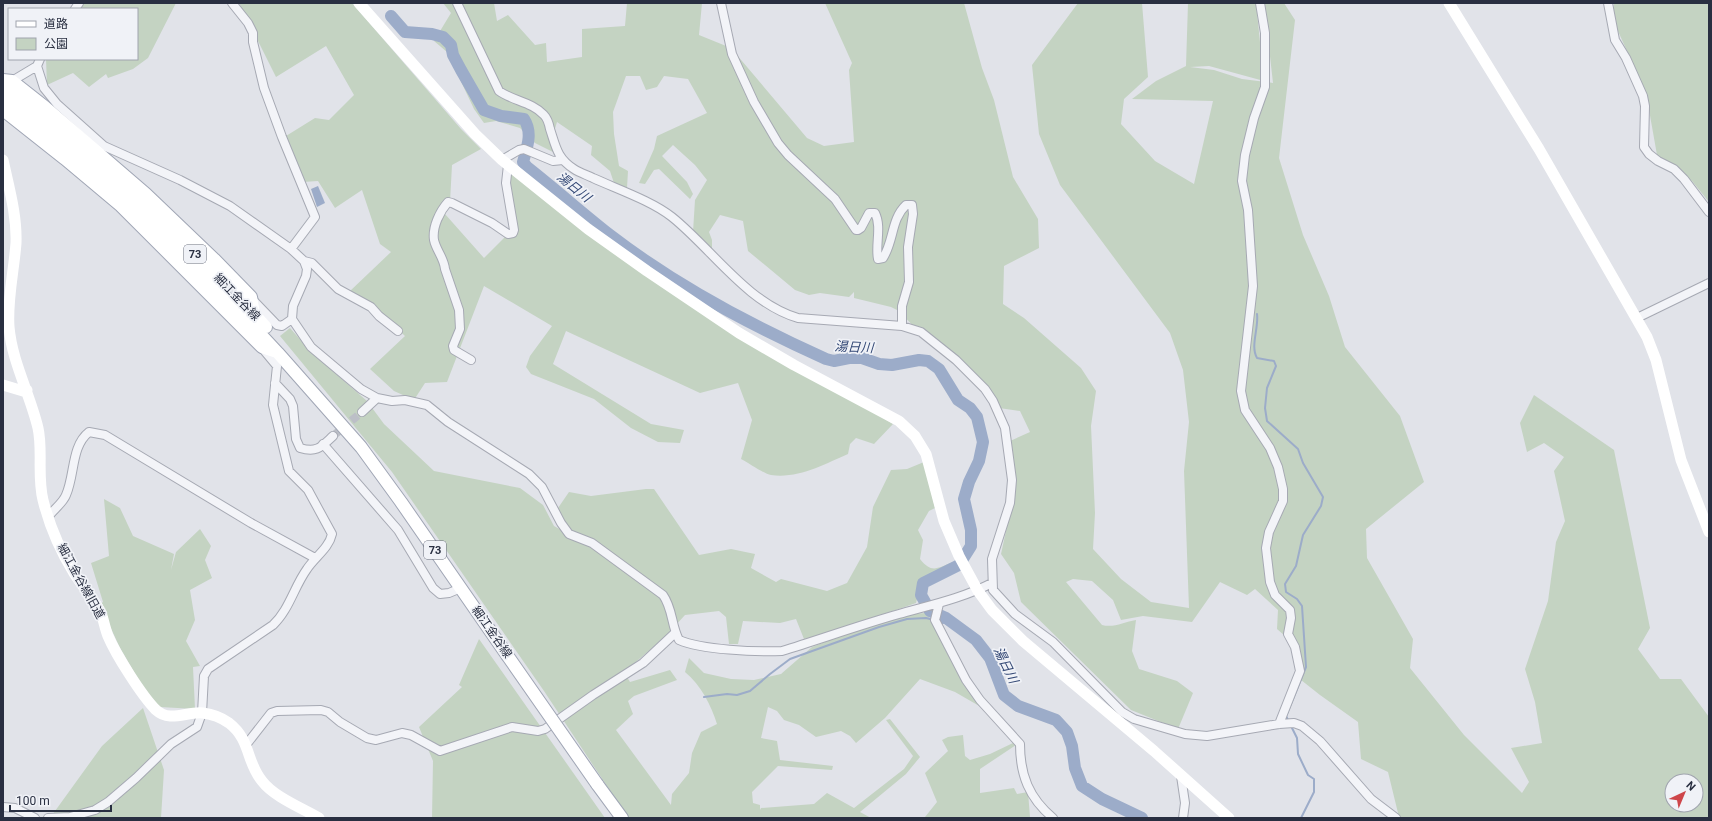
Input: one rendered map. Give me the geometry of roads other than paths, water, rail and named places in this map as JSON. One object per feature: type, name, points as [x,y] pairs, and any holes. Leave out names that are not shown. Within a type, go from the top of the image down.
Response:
[{"type":"main road","points":[[6,82],[79,136],[146,194],[214,259],[251,297],[254,313]]},
{"type":"main road","name":"細江金谷線","points":[[6,82],[184,243],[254,313],[335,407],[344,418],[361,447],[622,818]]},
{"type":"main road","name":"細江金谷線","points":[[3,108],[64,147],[150,222],[207,277],[278,353],[361,447]]},
{"type":"main road","name":"73","points":[[3,108],[121,206],[262,348],[278,353]]},
{"type":"street","points":[[232,3],[248,23],[253,33],[253,42],[264,88],[282,137],[315,216],[291,249]]},
{"type":"street","points":[[359,3],[453,112],[475,134],[505,162],[600,237],[647,271],[739,333],[794,365],[899,421],[915,436],[926,454],[944,521],[959,556],[978,591],[992,610],[1023,641],[1154,751],[1229,818]]},
{"type":"street","points":[[458,3],[500,90],[507,96],[536,108],[545,116],[558,154],[575,169],[635,196],[670,215],[750,290],[767,304],[784,314],[798,318],[902,326],[921,332],[956,360],[989,395],[1005,428],[1012,480],[1010,503],[992,559],[992,583],[994,590],[1015,614],[1053,642],[1122,712],[1134,719],[1185,734],[1207,736],[1279,724],[1294,723],[1306,728],[1320,741],[1371,799],[1396,818]]},
{"type":"street","points":[[721,3],[732,54],[754,102],[778,143],[788,156],[835,199],[856,230],[861,228],[869,213],[875,213],[878,231],[876,251],[878,259],[883,258],[887,252],[895,221],[900,210],[906,205],[912,205],[913,214],[908,248],[909,282],[902,306],[902,326]]},
{"type":"street","points":[[1260,3],[1265,33],[1265,87],[1252,125],[1244,156],[1242,181],[1248,210],[1253,286],[1241,391],[1246,410],[1270,448],[1278,467],[1283,489],[1283,501],[1269,532],[1266,548],[1270,582],[1275,595],[1290,610],[1291,618],[1288,634],[1294,647],[1300,671],[1279,724]]},
{"type":"street","points":[[1449,3],[1543,156],[1637,318],[1656,360],[1683,464],[1709,532]]},
{"type":"street","points":[[1608,3],[1615,40],[1626,58],[1643,96],[1645,106],[1644,147],[1649,154],[1658,161],[1674,169],[1684,179],[1709,212]]},
{"type":"street","points":[[6,82],[38,63],[44,88],[57,104],[104,146],[180,180],[230,206],[291,249],[304,261],[307,269],[306,276],[292,306],[292,319],[311,347],[361,389],[377,398],[405,400],[427,405],[448,422],[529,474],[542,487],[561,523],[570,534],[592,543],[663,595],[670,604],[675,632],[679,640],[696,645],[762,652],[782,651],[898,614],[938,604],[978,591],[992,583]]},
{"type":"street","points":[[505,162],[519,150],[524,149],[553,161],[563,160]]},
{"type":"street","name":"細江金谷線旧道","points":[[3,160],[15,215],[16,242],[8,312],[9,329],[13,349],[27,390],[38,430],[40,482],[48,517],[74,572],[94,600],[102,615],[115,650],[148,701],[157,711],[164,715],[172,716],[202,713],[227,722],[237,730],[246,744],[255,771],[263,783],[274,793],[319,818]]},
{"type":"street","points":[[470,360],[454,350],[453,346],[460,329],[459,310],[444,262],[434,240],[436,223],[448,202],[492,223],[508,234],[513,233],[514,230],[509,211],[505,162]]},
{"type":"street","points":[[3,196],[8,184]]},
{"type":"street","points":[[304,261],[312,263],[338,289],[371,307],[379,316],[398,331]]},
{"type":"street","points":[[1637,318],[1709,283]]},
{"type":"street","points":[[251,297],[277,325],[282,326],[292,319]]},
{"type":"street","points":[[48,818],[96,814],[171,744],[197,727],[202,713],[204,676],[208,669],[273,626],[280,618],[306,570],[315,558],[331,542],[332,534],[308,490],[289,471],[274,404],[277,366],[262,348]]},
{"type":"street","points":[[275,383],[290,399],[293,406],[296,439],[300,448],[310,451],[323,444],[333,436]]},
{"type":"street","points":[[3,385],[23,391],[27,390]]},
{"type":"street","points":[[362,412],[377,398]]},
{"type":"street","points":[[48,517],[66,497],[72,477],[79,442],[89,432],[104,435],[110,438],[251,523],[315,558]]},
{"type":"street","points":[[323,444],[398,530],[433,588],[440,594],[449,593],[461,588]]},
{"type":"street","points":[[938,604],[935,620],[966,680],[980,700],[1020,744],[1020,756],[1027,784],[1040,807],[1053,818]]},
{"type":"street","points":[[246,744],[271,713],[277,711],[321,710],[328,712],[340,722],[367,738],[376,740],[402,734],[411,735],[440,751],[512,727],[538,731],[545,729],[593,695],[643,663],[675,632]]},
{"type":"street","points":[[1181,776],[1185,803],[1183,818]]},
{"type":"street","points":[[3,807],[15,808],[35,818]]},
{"type":"water","points":[[318,186],[325,203],[317,207],[311,189]]},
{"type":"waterway","name":"湯日川","points":[[391,16],[405,32],[432,34],[443,37],[451,45],[453,55],[484,110],[501,116],[524,119],[527,124],[529,135],[523,162],[527,167],[610,235],[660,271],[741,318],[826,359],[834,361],[849,358],[862,358],[879,364],[892,365],[919,360],[928,361],[939,369],[958,400],[970,408],[977,417],[983,442],[979,461],[969,482],[964,499],[971,530],[971,546],[959,565],[923,583],[921,595],[930,611],[946,618],[976,640],[990,658],[1004,695],[1018,706],[1056,720],[1067,732],[1072,746],[1075,768],[1082,786],[1102,799],[1142,818]]},
{"type":"waterway","points":[[1257,314],[1254,342],[1255,353],[1257,358],[1274,361],[1276,366],[1267,388],[1265,408],[1267,421],[1298,449],[1303,463],[1323,497],[1321,506],[1303,535],[1296,566],[1285,584],[1286,592],[1297,599],[1302,606],[1306,667],[1286,716],[1288,720]]},
{"type":"waterway","points":[[704,697],[727,694],[737,695],[750,691],[790,659],[879,627],[907,619],[926,618],[934,620]]},
{"type":"waterway","points":[[940,622],[943,623],[946,618]]},
{"type":"waterway","points":[[1291,726],[1297,738],[1298,754],[1308,775],[1314,779],[1314,792],[1301,818]]},
{"type":"tunnel","points":[[333,436],[362,412]]}]
